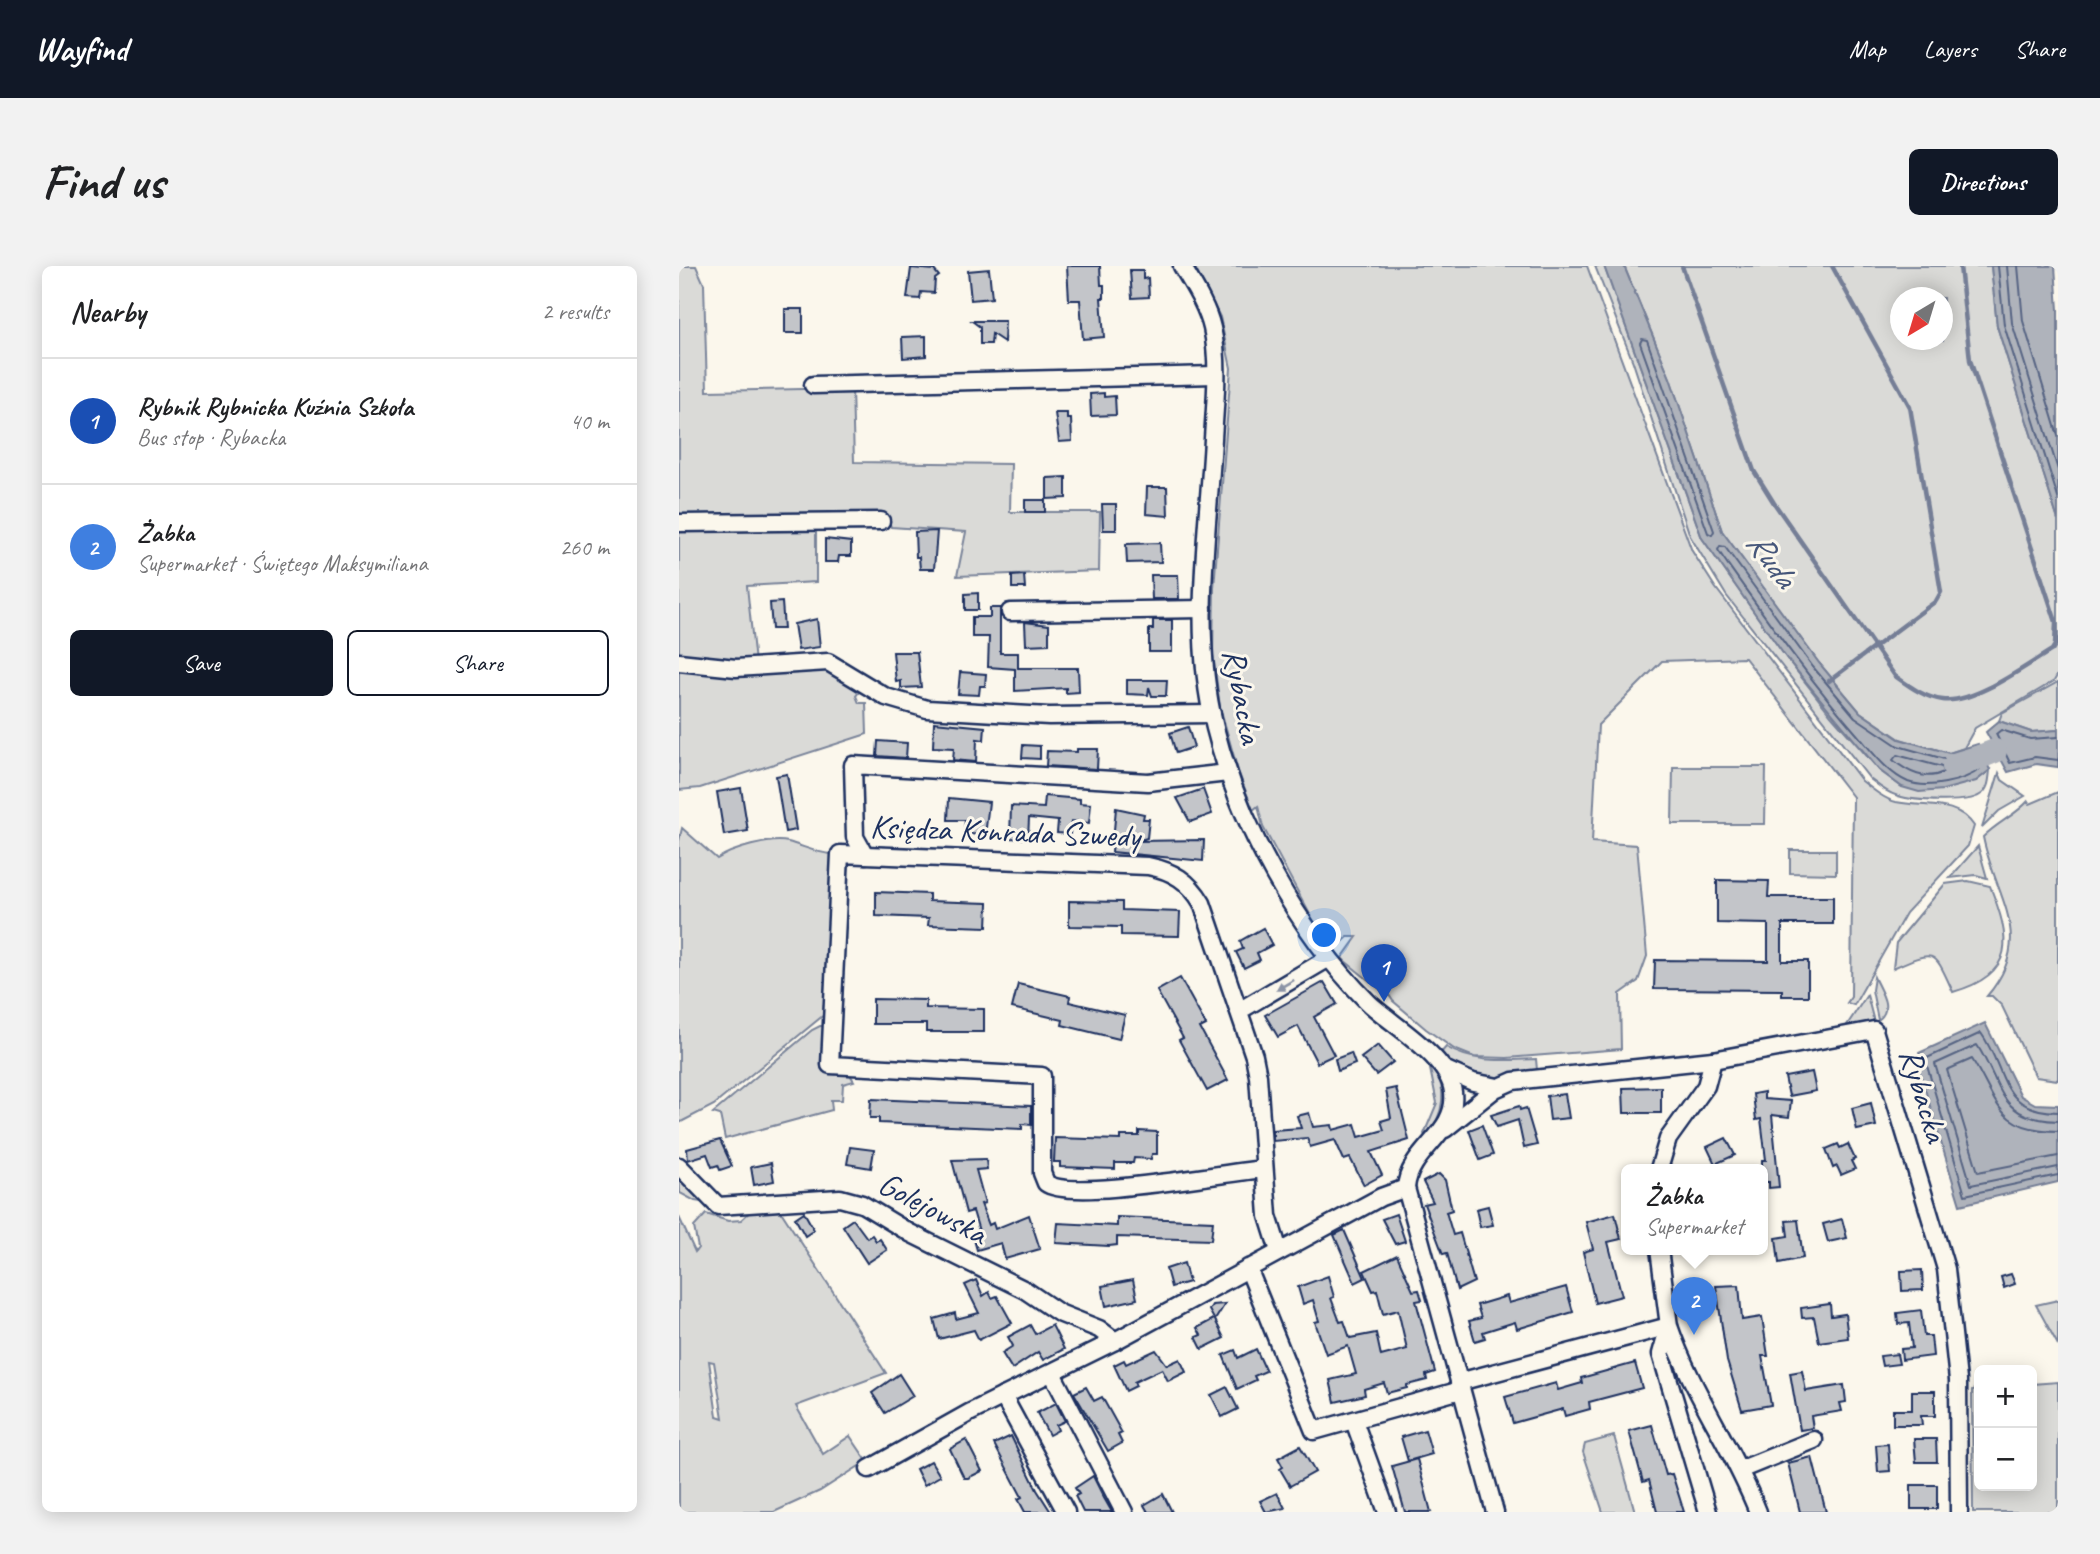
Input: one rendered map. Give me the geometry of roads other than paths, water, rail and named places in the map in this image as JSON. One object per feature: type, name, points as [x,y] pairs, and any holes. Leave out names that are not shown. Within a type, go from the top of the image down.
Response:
[{"type":"street","name":"Rybacka","points":[[1182,266],[1210,323],[1215,375],[1203,609],[1203,660],[1212,714],[1229,773],[1266,854],[1306,926],[1329,958],[1367,1001],[1444,1069],[1473,1082],[1498,1087]]},
{"type":"street","points":[[813,385],[1215,375]]},
{"type":"street","points":[[679,523],[881,521]]},
{"type":"street","points":[[1010,612],[1203,609]]},
{"type":"street","points":[[679,662],[736,668],[828,662],[886,697],[927,709],[1049,716],[1212,714]]},
{"type":"street","points":[[865,855],[855,837],[853,765],[1148,782],[1229,773]]},
{"type":"street","name":"Księdza Konrada Szwedy","points":[[1264,1169],[1117,1188],[1056,1188],[1046,1183],[1042,1174],[1042,1076],[830,1065],[840,855],[1148,866],[1174,874],[1187,882],[1202,903],[1258,1076],[1268,1216],[1279,1251]]},
{"type":"street","points":[[1239,1011],[1329,958]]},
{"type":"street","name":"Rybacka","points":[[1443,1130],[1498,1087],[1525,1078],[1713,1060],[1874,1030],[1946,1269],[1958,1380],[1959,1512]]},
{"type":"street","points":[[1660,1164],[1668,1139],[1706,1086],[1713,1060]]},
{"type":"street","points":[[1444,1069],[1450,1079],[1454,1098],[1443,1130],[1414,1163],[1406,1188],[1495,1512]]},
{"type":"street","name":"Golejowska","points":[[679,1166],[718,1206],[840,1198],[856,1201],[910,1233],[1002,1278],[1059,1312],[1099,1329],[1115,1341]]},
{"type":"street","points":[[869,1469],[1003,1396],[1115,1341],[1390,1192],[1406,1188]]},
{"type":"street","points":[[1660,1255],[1669,1326],[1686,1367],[1742,1469],[1758,1512]]},
{"type":"street","points":[[1248,1268],[1314,1431],[1669,1326]]},
{"type":"street","points":[[1669,1326],[1661,1354],[1708,1512]]},
{"type":"street","points":[[1052,1373],[1124,1512]]},
{"type":"street","points":[[1003,1396],[1066,1512]]},
{"type":"street","points":[[1354,1421],[1387,1512]]},
{"type":"street","points":[[1742,1469],[1814,1440]]},
{"type":"water","points":[[1604,266],[1624,266],[1670,378],[1722,531],[1819,663],[1860,712],[1899,739],[1949,753],[1978,744],[1990,770],[1976,781],[1943,790],[1919,792],[1902,787],[1879,770],[1787,659],[1702,538]]},
{"type":"water","points":[[1991,266],[2055,266],[2058,310],[2058,520],[1997,326]]},
{"type":"water","points":[[1999,721],[2031,732],[2058,730],[2058,767],[2036,764],[2008,772],[1986,732]]},
{"type":"water","points":[[1985,1023],[2021,1096],[2035,1104],[2058,1105],[2058,1182],[1960,1205],[1917,1063],[1919,1053]]},
{"type":"waterway","points":[[1682,266],[1754,471],[1895,676],[1924,694],[1943,700],[1955,700],[1984,690],[2052,650],[2055,645],[2056,622],[1970,360],[1960,266]]},
{"type":"waterway","points":[[1829,681],[1936,601],[1941,592],[1910,407],[1832,266]]},
{"type":"waterway","name":"Ruda","points":[[1954,767],[1995,751]]},
{"type":"place","name":"Rybnik Rybnicka Kuźnia Szkoła","points":[[1384,1002]]},
{"type":"place","name":"Żabka","points":[[1694,1335]]}]
